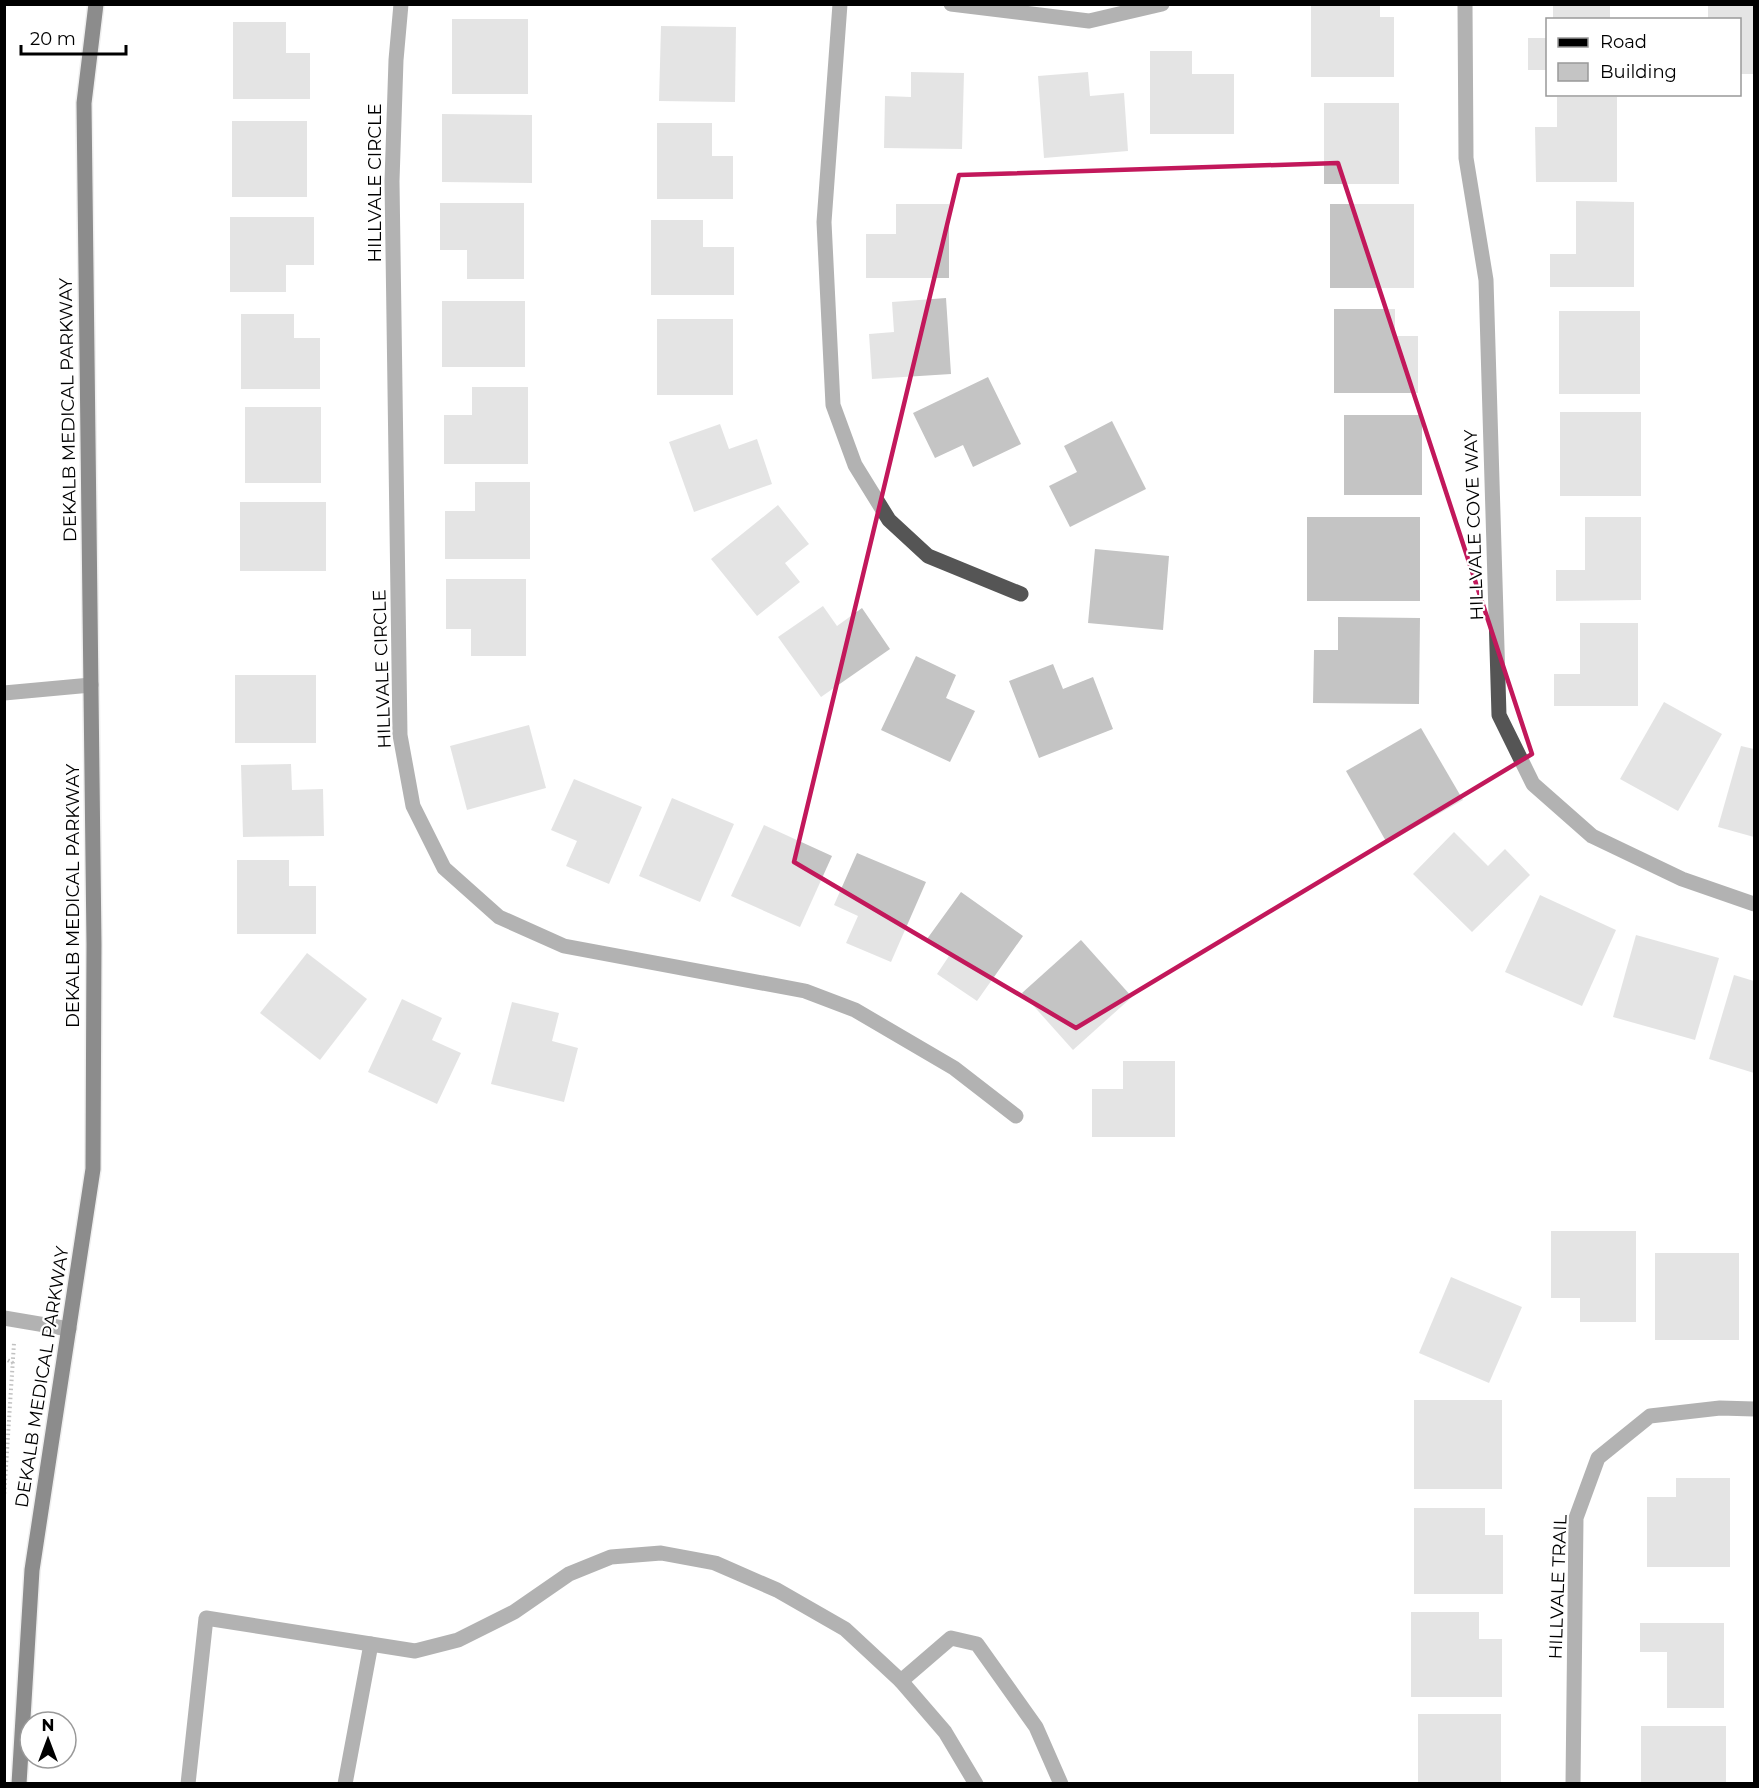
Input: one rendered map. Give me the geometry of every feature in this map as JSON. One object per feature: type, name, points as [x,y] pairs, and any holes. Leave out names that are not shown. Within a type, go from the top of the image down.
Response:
[{"type":"main road","name":"DEKALB MEDICAL PARKWAY","points":[[19,1784],[32,1570],[93,1168],[94,944],[84,103],[96,4]]},
{"type":"street","name":"HILLVALE CIRCLE","points":[[401,4],[396,60],[392,181],[400,735],[413,806],[444,868],[499,917],[564,946],[805,991],[855,1010],[954,1068],[1016,1116]]},
{"type":"street","points":[[840,4],[824,222],[833,405],[855,465],[889,520],[928,556],[1021,594]]},
{"type":"street","points":[[951,4],[1089,21],[1162,4]]},
{"type":"street","name":"HILLVALE COVE WAY","points":[[1465,4],[1466,158],[1486,280],[1499,715],[1533,784],[1592,836],[1682,879],[1755,904]]},
{"type":"street","points":[[4,693],[91,685]]},
{"type":"street","points":[[4,1318],[69,1329]]},
{"type":"street","name":"HILLVALE TRAIL","points":[[1573,1784],[1576,1518],[1598,1458],[1650,1416],[1720,1408],[1755,1409]]},
{"type":"street","points":[[188,1784],[206,1618],[415,1651],[458,1640],[514,1612],[569,1574],[611,1557],[661,1553],[715,1563],[777,1590],[845,1629],[901,1681],[945,1732],[976,1784]]},
{"type":"street","points":[[901,1681],[951,1638],[977,1644],[1036,1727],[1061,1784]]},
{"type":"street","points":[[345,1784],[371,1644]]},
{"type":"path","points":[[4,1498],[14,1343]]},
{"type":"path","points":[[4,1358],[13,1363]]},
{"type":"highlighted area","points":[[1338,163],[1532,754],[1076,1028],[794,862],[959,175]]},
{"type":"building","points":[[1311,4],[1380,4],[1380,17],[1394,17],[1394,77],[1311,77]]},
{"type":"building","points":[[1553,4],[1610,4],[1610,18],[1553,18]]},
{"type":"building","points":[[1708,4],[1754,4],[1754,74],[1741,74],[1741,18],[1708,18]]},
{"type":"building","points":[[452,19],[528,19],[528,94],[452,94]]},
{"type":"building","points":[[233,22],[286,22],[286,53],[310,53],[310,99],[233,99]]},
{"type":"building","points":[[661,26],[736,27],[735,102],[659,101]]},
{"type":"building","points":[[1528,38],[1546,38],[1546,70],[1528,70]]},
{"type":"building","points":[[1150,51],[1192,51],[1192,74],[1234,74],[1234,134],[1150,134]]},
{"type":"building","points":[[911,72],[964,73],[962,149],[884,148],[885,96],[911,97]]},
{"type":"building","points":[[1088,72],[1090,96],[1124,93],[1128,151],[1044,158],[1038,76]]},
{"type":"building","points":[[1557,97],[1617,97],[1617,182],[1536,182],[1535,127],[1557,127]]},
{"type":"building","points":[[1324,103],[1399,103],[1399,184],[1324,184]]},
{"type":"building","points":[[442,114],[532,115],[532,183],[442,182]]},
{"type":"building","points":[[232,121],[307,121],[307,197],[232,197]]},
{"type":"building","points":[[657,123],[712,123],[712,156],[733,156],[733,199],[657,199]]},
{"type":"building","points":[[1576,201],[1634,202],[1634,287],[1550,287],[1550,254],[1576,254]]},
{"type":"building","points":[[440,203],[524,203],[524,279],[467,279],[467,250],[440,250]]},
{"type":"building","points":[[896,204],[949,204],[949,278],[866,278],[866,234],[896,234]]},
{"type":"building","points":[[1330,204],[1414,204],[1414,288],[1330,288]]},
{"type":"building","points":[[230,217],[314,217],[314,265],[286,265],[286,292],[230,292]]},
{"type":"building","points":[[651,220],[703,220],[703,247],[734,247],[734,295],[651,295]]},
{"type":"building","points":[[946,298],[951,374],[872,379],[869,334],[894,332],[892,302]]},
{"type":"building","points":[[442,301],[525,301],[525,367],[442,367]]},
{"type":"building","points":[[1334,309],[1395,309],[1395,336],[1418,336],[1418,393],[1334,393]]},
{"type":"building","points":[[1559,311],[1640,311],[1640,394],[1559,394]]},
{"type":"building","points":[[241,314],[294,314],[294,338],[320,338],[320,389],[241,389]]},
{"type":"building","points":[[657,319],[733,319],[733,395],[657,395]]},
{"type":"building","points":[[988,377],[1021,444],[973,467],[963,445],[935,458],[913,413]]},
{"type":"building","points":[[472,387],[528,387],[528,464],[444,464],[444,415],[472,415]]},
{"type":"building","points":[[245,407],[321,407],[321,483],[245,483]]},
{"type":"building","points":[[1560,412],[1641,412],[1641,496],[1560,496]]},
{"type":"building","points":[[1344,415],[1422,415],[1422,495],[1344,495]]},
{"type":"building","points":[[1112,421],[1146,489],[1070,527],[1049,486],[1077,472],[1064,446]]},
{"type":"building","points":[[720,424],[729,449],[757,439],[772,484],[694,512],[669,442]]},
{"type":"building","points":[[475,482],[530,482],[530,559],[445,559],[445,511],[475,511]]},
{"type":"building","points":[[240,502],[326,502],[326,571],[240,571]]},
{"type":"building","points":[[778,505],[809,544],[785,563],[800,582],[757,616],[711,559]]},
{"type":"building","points":[[1307,517],[1420,517],[1420,601],[1307,601]]},
{"type":"building","points":[[1585,517],[1641,517],[1641,600],[1556,601],[1556,570],[1585,570]]},
{"type":"building","points":[[1095,549],[1169,556],[1163,630],[1088,623]]},
{"type":"building","points":[[446,579],[526,579],[526,656],[471,656],[471,629],[446,629]]},
{"type":"building","points":[[823,606],[837,626],[862,608],[890,649],[821,697],[778,637]]},
{"type":"building","points":[[1338,617],[1420,618],[1419,704],[1313,703],[1314,650],[1338,650]]},
{"type":"building","points":[[1580,623],[1638,623],[1638,706],[1554,706],[1554,674],[1580,674]]},
{"type":"building","points":[[916,656],[956,675],[946,698],[975,711],[950,762],[881,730]]},
{"type":"building","points":[[1053,664],[1063,689],[1093,677],[1113,729],[1039,758],[1009,681]]},
{"type":"building","points":[[235,675],[316,675],[316,743],[235,743]]},
{"type":"building","points":[[1664,702],[1722,734],[1678,811],[1620,779]]},
{"type":"building","points":[[529,725],[546,788],[467,810],[450,746]]},
{"type":"building","points":[[1421,728],[1463,800],[1387,843],[1346,771]]},
{"type":"building","points":[[1741,746],[1754,749],[1754,837],[1718,827]]},
{"type":"building","points":[[291,764],[292,790],[323,789],[324,836],[243,837],[241,765]]},
{"type":"building","points":[[574,779],[642,807],[609,884],[566,866],[577,841],[551,830]]},
{"type":"building","points":[[672,798],[734,824],[700,902],[639,876]]},
{"type":"building","points":[[764,825],[832,856],[800,927],[731,896]]},
{"type":"building","points":[[1454,832],[1488,866],[1505,849],[1530,875],[1472,932],[1413,874]]},
{"type":"building","points":[[857,853],[926,882],[891,962],[846,943],[858,916],[834,905]]},
{"type":"building","points":[[237,860],[289,860],[289,886],[316,886],[316,934],[237,934]]},
{"type":"building","points":[[961,892],[1023,936],[977,1001],[937,974],[949,956],[927,939]]},
{"type":"building","points":[[1540,895],[1616,930],[1582,1006],[1505,972]]},
{"type":"building","points":[[1636,935],[1719,958],[1695,1040],[1613,1017]]},
{"type":"building","points":[[1081,940],[1132,997],[1073,1050],[1022,993]]},
{"type":"building","points":[[307,953],[367,999],[320,1060],[260,1013]]},
{"type":"building","points":[[1734,975],[1754,981],[1754,1073],[1709,1059]]},
{"type":"building","points":[[402,999],[442,1018],[432,1040],[461,1053],[437,1104],[368,1072]]},
{"type":"building","points":[[512,1002],[559,1013],[552,1041],[578,1048],[564,1102],[491,1084]]},
{"type":"building","points":[[1123,1061],[1175,1061],[1175,1137],[1092,1137],[1092,1089],[1123,1089]]},
{"type":"building","points":[[1551,1231],[1636,1231],[1636,1322],[1580,1322],[1580,1298],[1551,1298]]},
{"type":"building","points":[[1655,1253],[1739,1253],[1739,1340],[1655,1340]]},
{"type":"building","points":[[1451,1277],[1522,1307],[1489,1383],[1419,1353]]},
{"type":"building","points":[[1414,1400],[1502,1400],[1502,1489],[1414,1489]]},
{"type":"building","points":[[1676,1478],[1730,1478],[1730,1567],[1647,1567],[1647,1497],[1676,1497]]},
{"type":"building","points":[[1414,1508],[1485,1508],[1485,1535],[1503,1535],[1503,1594],[1414,1594]]},
{"type":"building","points":[[1411,1612],[1479,1612],[1479,1639],[1502,1639],[1502,1697],[1411,1697]]},
{"type":"building","points":[[1640,1623],[1724,1623],[1724,1708],[1667,1708],[1667,1652],[1640,1652]]},
{"type":"building","points":[[1418,1714],[1501,1714],[1501,1784],[1418,1784]]},
{"type":"building","points":[[1641,1726],[1726,1726],[1726,1784],[1641,1784]]}]
